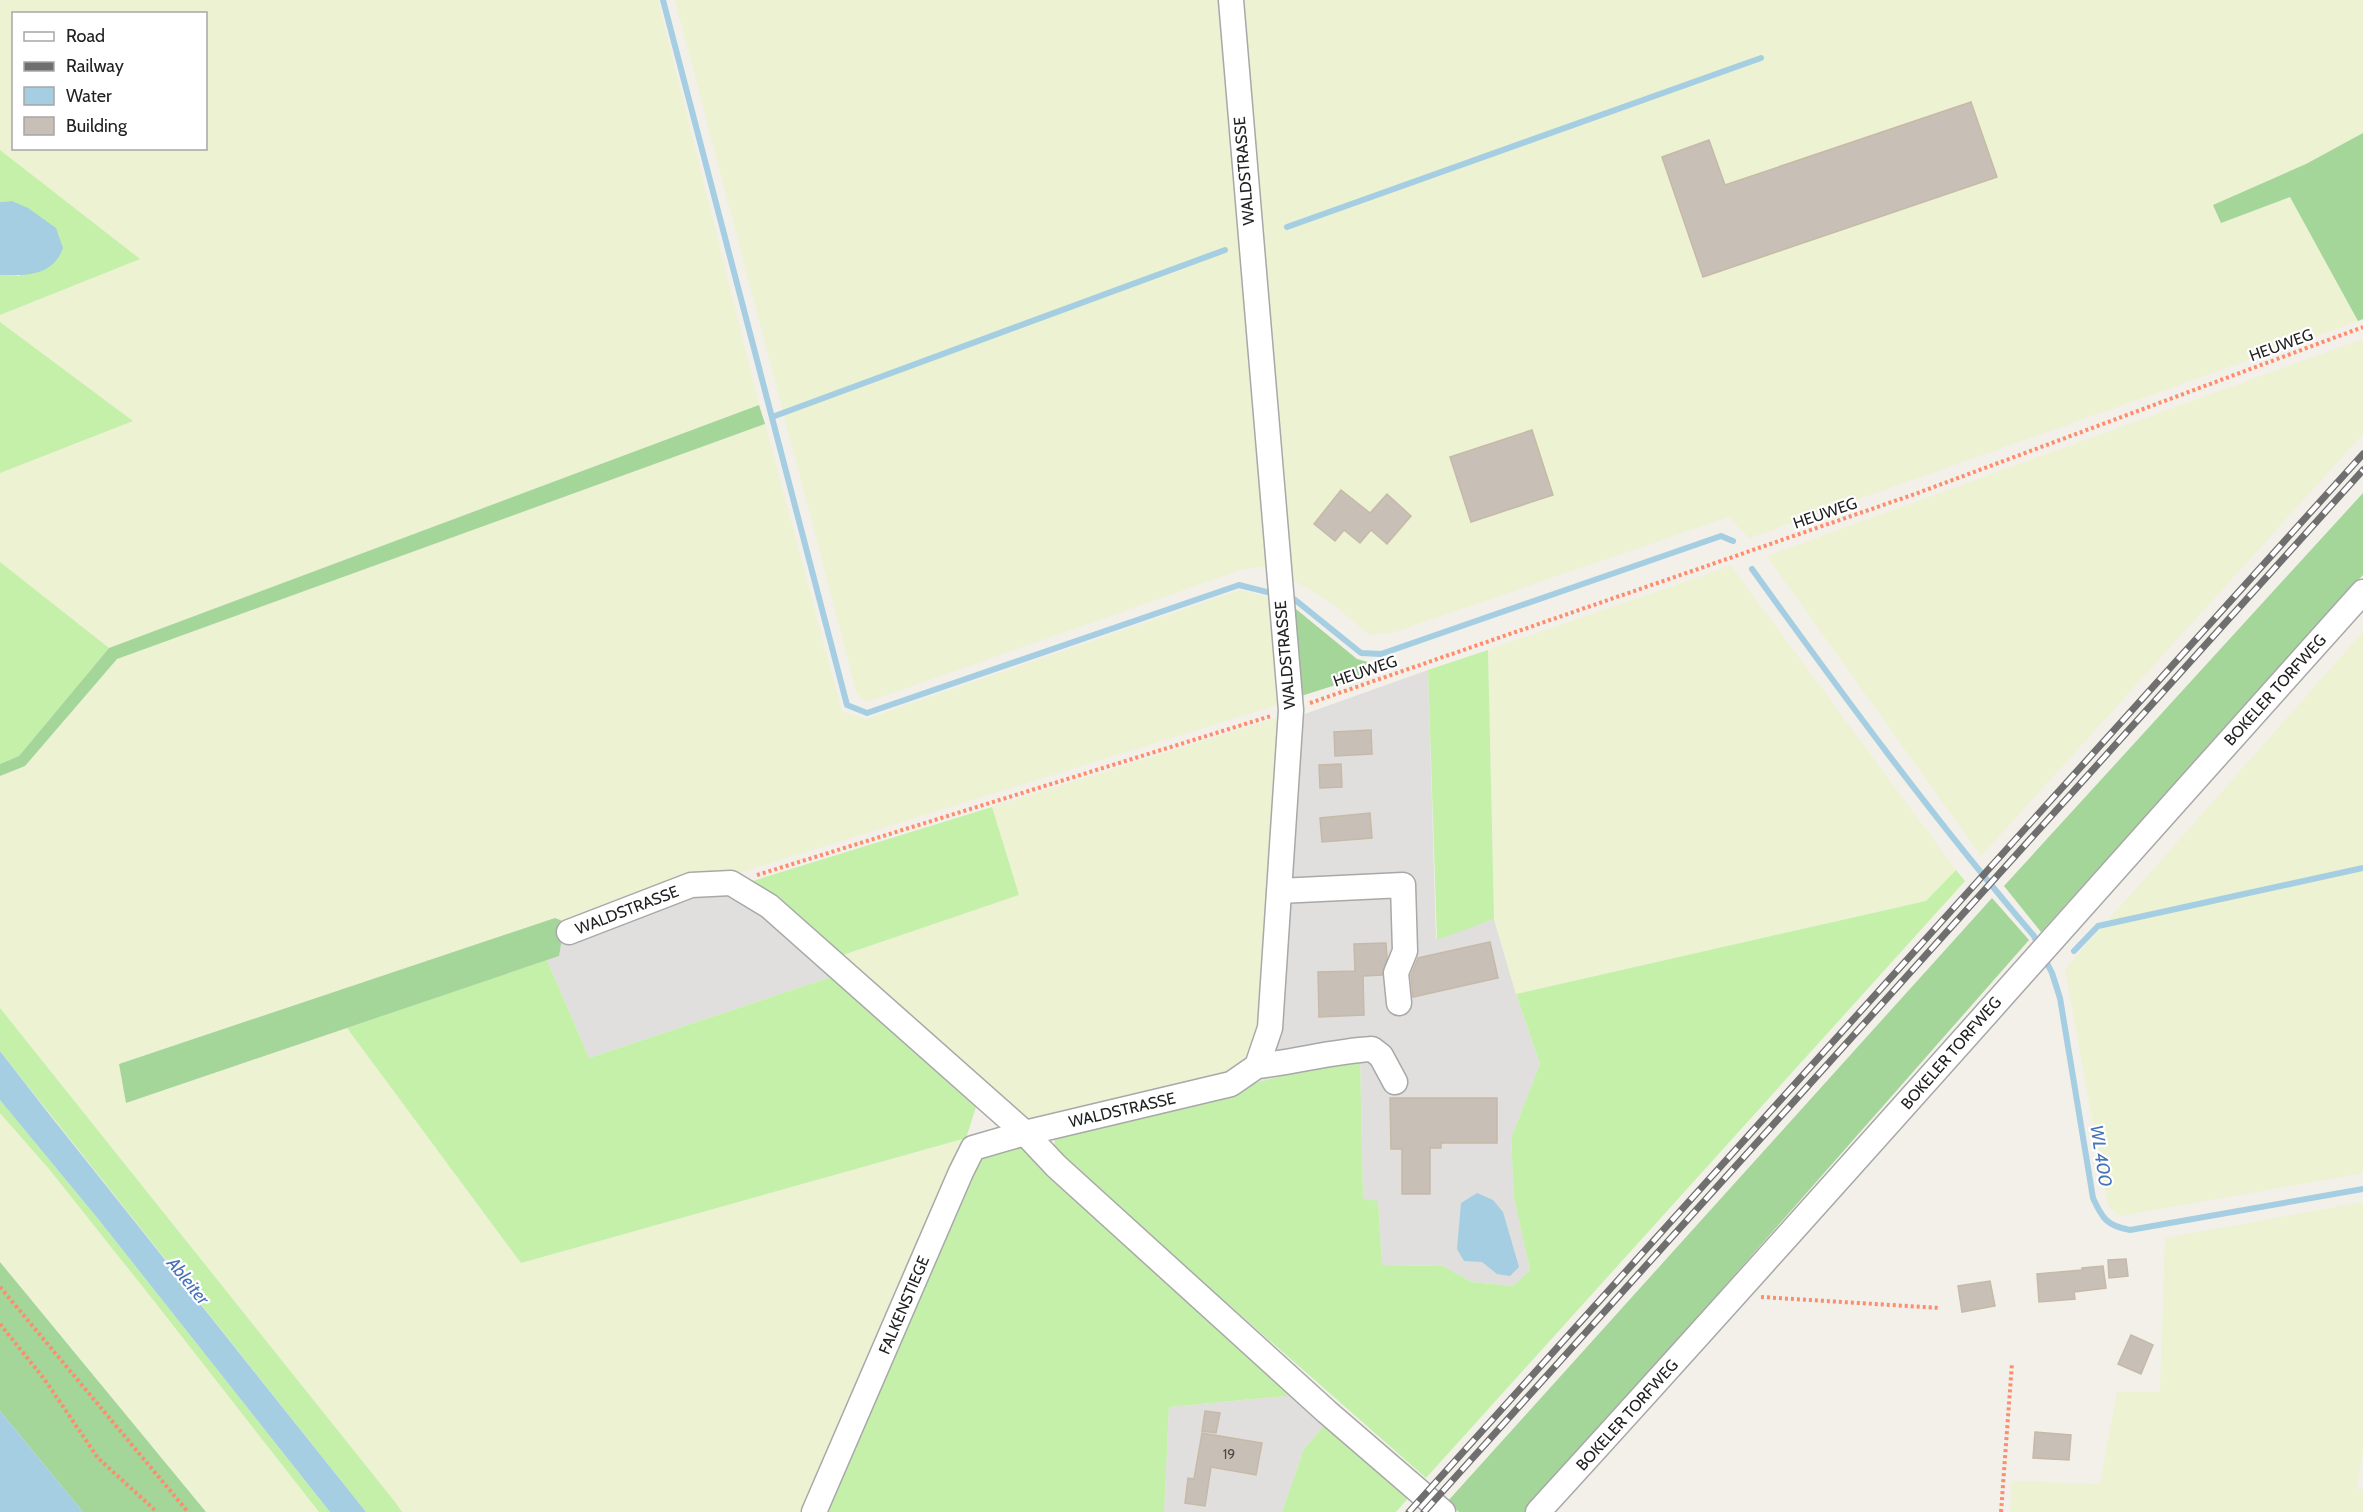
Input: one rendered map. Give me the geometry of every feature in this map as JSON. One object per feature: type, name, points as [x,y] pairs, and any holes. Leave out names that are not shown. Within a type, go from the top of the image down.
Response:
[{"type":"street","name":"WALDSTRASSE","points":[[1025,1133],[1231,1084],[1257,1066],[1270,1028],[1291,710],[1231,0]]},
{"type":"street","name":"BOKELER TORFWEG","points":[[1538,1512],[1736,1296],[2059,930],[2363,592]]},
{"type":"street","name":"WALDSTRASSE","points":[[569,933],[691,885],[731,883]]},
{"type":"street","points":[[731,883],[769,906],[1025,1133],[1056,1166],[1327,1412],[1443,1512]]},
{"type":"street","points":[[1279,891],[1403,885],[1405,951],[1396,973],[1399,1003]]},
{"type":"street","points":[[1257,1066],[1283,1064],[1344,1050],[1372,1048],[1381,1056],[1395,1082]]},
{"type":"street","name":"FALKENSTIEGE","points":[[814,1512],[973,1148],[1025,1133]]},
{"type":"path","name":"HEUWEG","points":[[731,883],[1291,710],[1915,494],[2363,327]]},
{"type":"path","points":[[0,1287],[188,1512]]},
{"type":"path","points":[[1736,1296],[1940,1308]]},
{"type":"path","points":[[0,1324],[45,1380],[98,1458],[157,1512]]},
{"type":"path","points":[[2001,1512],[2012,1363]]},
{"type":"shaded area","points":[[1428,670],[1436,939],[1494,919],[1540,1064],[1511,1138],[1514,1198],[1530,1270],[1513,1286],[1472,1282],[1443,1266],[1382,1265],[1378,1201],[1363,1200],[1360,1056],[1257,1082],[1271,1061],[1299,716]]},
{"type":"shaded area","points":[[729,876],[837,975],[589,1058],[547,960],[559,956],[565,922]]},
{"type":"shaded area","points":[[1296,1395],[1327,1422],[1304,1449],[1282,1512],[1164,1512],[1169,1407]]},
{"type":"green space","points":[[0,0],[658,0],[759,405],[109,648],[0,562],[0,473],[133,421],[0,322],[0,315],[139,259],[0,150]]},
{"type":"green space","points":[[675,0],[1225,0],[1270,566],[1243,569],[867,702],[857,694]]},
{"type":"green space","points":[[1240,0],[2363,0],[2363,133],[2306,164],[2221,223],[2290,196],[2358,321],[1749,538],[1729,517],[1394,632],[1370,635],[1330,602],[1290,578]]},
{"type":"green space","points":[[2363,133],[2363,319],[2358,321],[2290,197],[2221,223],[2213,205],[2306,164]]},
{"type":"green space","points":[[0,150],[140,259],[0,315],[0,275],[20,276],[12,201],[0,202]]},
{"type":"green space","points":[[0,322],[133,421],[0,473]]},
{"type":"green space","points":[[2363,339],[2363,434],[1981,856],[1767,556]]},
{"type":"green space","points":[[759,405],[765,424],[117,659],[25,766],[0,776],[0,764],[19,756],[109,648]]},
{"type":"green space","points":[[765,424],[842,712],[866,719],[1240,590],[1271,598],[1283,703],[729,876],[565,922],[555,918],[119,1064],[127,1103],[347,1028],[521,1263],[966,1138],[804,1512],[402,1512],[0,1008],[0,776],[25,766],[117,659]]},
{"type":"green space","points":[[2363,493],[2363,575],[2041,932],[2004,886]]},
{"type":"green space","points":[[0,562],[109,648],[19,756],[0,764]]},
{"type":"green space","points":[[1731,566],[1956,870],[1926,901],[1516,994],[1494,919],[1488,650]]},
{"type":"green space","points":[[1291,605],[1357,659],[1389,668],[1298,697]]},
{"type":"green space","points":[[2363,632],[2363,1173],[2120,1216],[2108,1206],[2065,969]]},
{"type":"green space","points":[[1488,650],[1494,919],[1437,940],[1428,670]]},
{"type":"green space","points":[[1283,716],[1261,1025],[1250,1055],[1227,1071],[1026,1125],[837,957],[1019,895],[992,807]]},
{"type":"green space","points":[[992,807],[1019,895],[837,957],[743,884]]},
{"type":"green space","points":[[1956,870],[1965,881],[1426,1478],[1054,1151],[1055,1134],[1360,1056],[1363,1199],[1378,1201],[1382,1265],[1443,1266],[1472,1282],[1513,1286],[1530,1270],[1514,1198],[1511,1138],[1540,1064],[1516,994],[1926,901]]},
{"type":"green space","points":[[1992,898],[2029,940],[1526,1512],[1459,1512],[1447,1502]]},
{"type":"green space","points":[[555,918],[565,922],[559,956],[126,1103],[119,1064]]},
{"type":"green space","points":[[547,960],[589,1058],[837,975],[977,1104],[966,1138],[521,1263],[347,1028]]},
{"type":"green space","points":[[0,1008],[402,1512],[366,1512],[0,1051]]},
{"type":"green space","points":[[0,1100],[99,1220],[330,1512],[319,1512],[49,1169],[0,1113]]},
{"type":"green space","points":[[0,1113],[49,1169],[319,1512],[206,1512],[0,1262]]},
{"type":"green space","points":[[1024,1143],[1296,1395],[1169,1407],[1164,1512],[824,1512],[979,1153]]},
{"type":"green space","points":[[2363,1202],[2363,1448],[2357,1489],[2363,1489],[2363,1512],[2010,1512],[2012,1481],[2100,1484],[2117,1392],[2160,1392],[2165,1238]]},
{"type":"green space","points":[[0,1262],[206,1512],[83,1512],[0,1411]]},
{"type":"green space","points":[[1327,1422],[1411,1495],[1396,1512],[1282,1512],[1304,1449]]},
{"type":"water","points":[[12,201],[28,208],[56,228],[63,248],[53,264],[46,269],[29,274],[0,275],[0,202]]},
{"type":"water","points":[[0,1051],[366,1512],[330,1512],[99,1220],[0,1100]]},
{"type":"water","points":[[1477,1193],[1493,1200],[1503,1212],[1519,1267],[1510,1276],[1497,1274],[1482,1262],[1464,1261],[1457,1249],[1461,1203]]},
{"type":"water","points":[[0,1411],[83,1512],[0,1512]]},
{"type":"building","points":[[1971,102],[1997,177],[1703,277],[1662,157],[1709,140],[1725,185]]},
{"type":"building","points":[[1532,430],[1553,495],[1471,522],[1450,457]]},
{"type":"building","points":[[1341,490],[1370,513],[1387,494],[1411,516],[1387,544],[1371,530],[1360,543],[1344,530],[1335,541],[1314,524]]},
{"type":"building","points":[[1371,730],[1372,754],[1335,756],[1334,732]]},
{"type":"building","points":[[1341,764],[1342,787],[1320,788],[1319,765]]},
{"type":"building","points":[[1370,813],[1372,838],[1322,842],[1320,818]]},
{"type":"building","points":[[1490,942],[1498,978],[1413,997],[1411,975],[1418,958]]},
{"type":"building","points":[[1386,943],[1387,958],[1382,975],[1363,976],[1364,1015],[1319,1017],[1318,972],[1355,971],[1354,944]]},
{"type":"building","points":[[1390,1098],[1497,1098],[1497,1143],[1441,1143],[1441,1148],[1430,1148],[1430,1194],[1402,1194],[1402,1149],[1391,1149]]},
{"type":"building","points":[[2126,1259],[2128,1276],[2109,1278],[2108,1260]]},
{"type":"building","points":[[2103,1266],[2106,1288],[2074,1292],[2075,1299],[2039,1302],[2037,1274]]},
{"type":"building","points":[[1990,1281],[1995,1306],[1962,1312],[1958,1286]]},
{"type":"building","points":[[2131,1335],[2153,1345],[2141,1374],[2118,1364]]},
{"type":"building","points":[[1205,1411],[1220,1413],[1216,1433],[1202,1431]]},
{"type":"building","points":[[2035,1432],[2071,1435],[2069,1460],[2033,1458]]},
{"type":"building","points":[[1202,1433],[1262,1443],[1256,1475],[1211,1467],[1205,1506],[1185,1503],[1188,1478],[1194,1479]]},
{"type":"waterway","points":[[663,0],[847,705],[867,713],[1239,585],[1275,594]]},
{"type":"waterway","points":[[1287,227],[1761,58]]},
{"type":"waterway","points":[[772,417],[1225,250]]},
{"type":"waterway","points":[[1288,597],[1294,599],[1361,653],[1381,654],[1721,536],[1733,541]]},
{"type":"waterway","points":[[1752,569],[1889,755],[2034,936],[2038,945]]},
{"type":"waterway","points":[[2074,951],[2098,926],[2363,868]]},
{"type":"waterway","name":"WL 400","points":[[2044,957],[2060,998],[2093,1198],[2106,1220],[2130,1230],[2363,1189]]},
{"type":"railway","points":[[1409,1512],[2363,454]]},
{"type":"railway","points":[[1424,1512],[2363,470]]},
{"type":"water label","name":"Ableiter","points":[[188,1281]]}]
